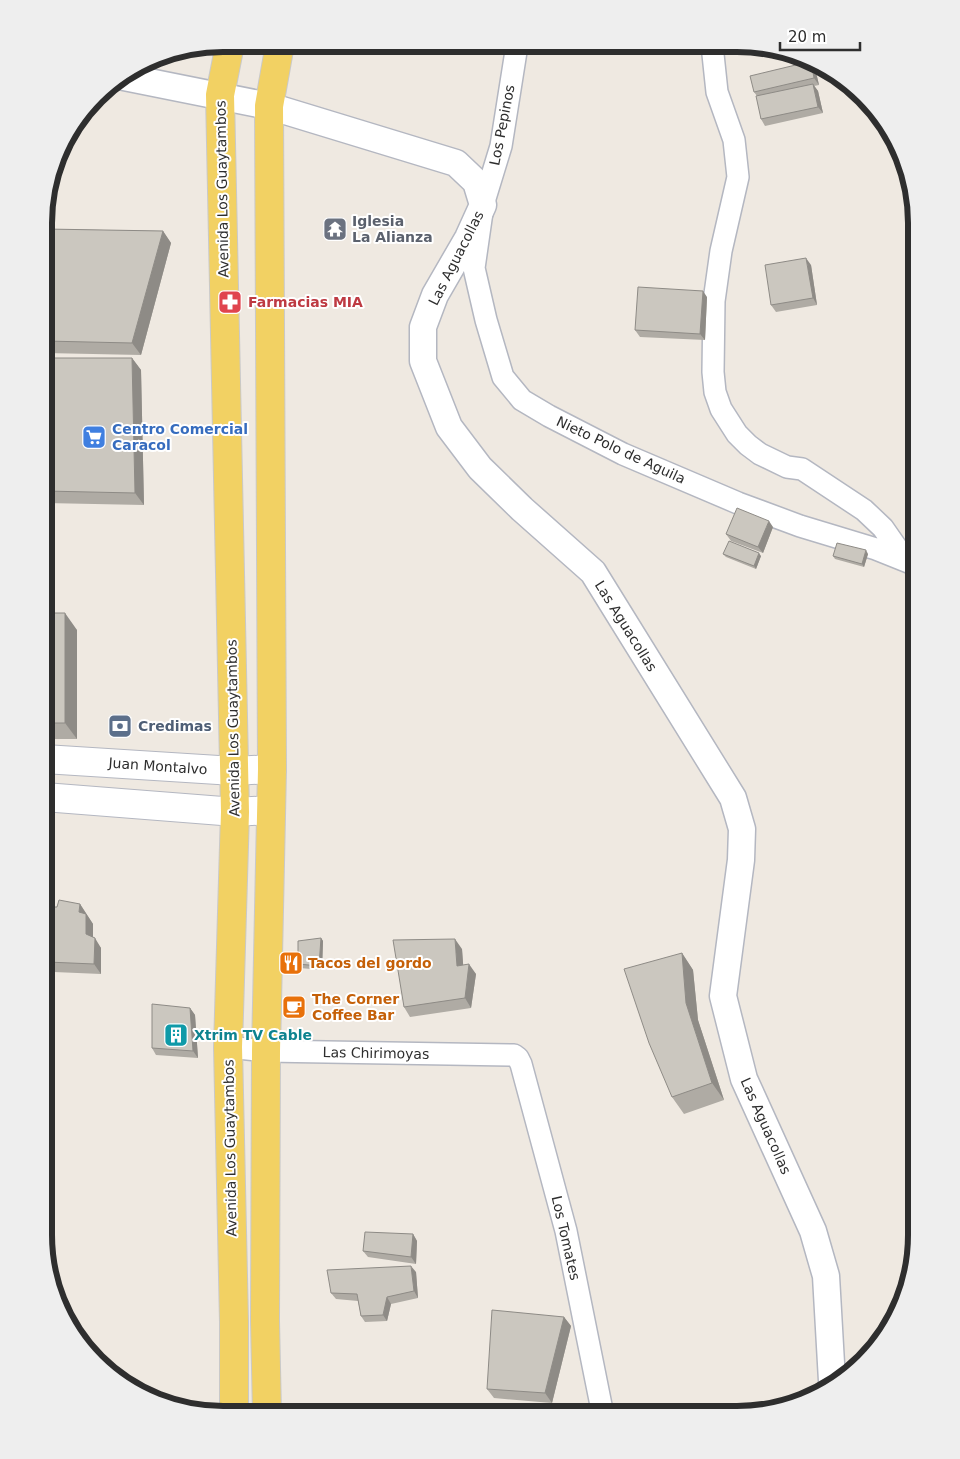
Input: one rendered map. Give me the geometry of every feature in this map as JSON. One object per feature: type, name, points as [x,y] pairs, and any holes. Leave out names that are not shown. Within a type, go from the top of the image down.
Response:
[{"type":"main road","name":"Avenida Los Guaytambos","points":[[228,53],[220,95],[235,812],[228,1047],[234,1406]]},
{"type":"main road","points":[[267,1406],[265,1321],[266,1051],[272,810],[269,106],[278,53]]},
{"type":"main road","name":"Juan Montalvo","points":[[52,760],[234,772],[272,769]]},
{"type":"main road","points":[[52,798],[235,812],[272,810]]},
{"type":"main road","points":[[234,1322],[265,1321]]},
{"type":"street","name":"Los Pepinos","points":[[483,205],[501,146],[516,52]]},
{"type":"street","points":[[713,52],[717,92],[734,140],[738,177],[721,251],[714,301],[712,372],[715,392],[721,409],[737,434],[748,445],[760,454],[787,467],[802,469],[864,510],[883,528],[908,559]]},
{"type":"street","name":"Las Aguacollas","points":[[133,79],[269,106],[456,163],[476,182],[483,205],[468,238],[435,295],[424,327],[423,361],[449,427],[480,468],[522,509],[593,572],[732,798],[742,829],[741,860],[723,996],[744,1079],[813,1232],[826,1276],[832,1377]]},
{"type":"street","name":"Nieto Polo de Aguila","points":[[483,205],[474,268],[486,320],[503,378],[522,400],[623,454],[738,503],[800,526],[876,549],[908,562]]},
{"type":"street","name":"Las Chirimoyas","points":[[228,1047],[266,1051],[514,1055],[521,1064]]},
{"type":"street","name":"Los Tomates","points":[[521,1064],[566,1231],[601,1406]]},
{"type":"building","points":[[798,64],[813,71],[814,78],[754,92],[750,76]]},
{"type":"building","points":[[813,84],[818,107],[761,119],[756,96]]},
{"type":"building","points":[[52,229],[163,231],[132,343],[52,341]]},
{"type":"building","points":[[806,258],[813,298],[771,305],[765,265]]},
{"type":"building","points":[[638,287],[703,291],[700,334],[635,330]]},
{"type":"building","name":"Centro Comercial Caracol","points":[[52,358],[132,358],[135,493],[52,491]]},
{"type":"building","points":[[737,508],[769,521],[758,547],[726,534]]},
{"type":"building","points":[[729,541],[759,553],[754,566],[723,554]]},
{"type":"building","points":[[837,543],[866,550],[862,564],[833,556]]},
{"type":"building","points":[[52,613],[65,613],[65,723],[52,723]]},
{"type":"building","points":[[59,900],[80,904],[79,912],[86,914],[86,934],[95,938],[94,964],[52,962],[52,907],[57,907]]},
{"type":"building","points":[[321,938],[319,966],[298,964],[298,941]]},
{"type":"building","points":[[455,939],[457,966],[469,964],[465,998],[404,1007],[393,940]]},
{"type":"building","points":[[682,953],[686,1003],[712,1083],[672,1097],[649,1043],[624,969]]},
{"type":"building","name":"Xtrim TV Cable","points":[[152,1004],[190,1008],[193,1051],[152,1048]]},
{"type":"building","points":[[365,1232],[413,1234],[411,1257],[363,1251]]},
{"type":"building","points":[[411,1266],[414,1291],[387,1297],[383,1315],[361,1316],[357,1294],[331,1293],[327,1270]]},
{"type":"building","points":[[492,1310],[564,1317],[545,1393],[487,1389]]},
{"type":"place","name":"Iglesia La Alianza","points":[[335,229]]},
{"type":"place","name":"Farmacias MIA","points":[[230,302]]},
{"type":"place","name":"Centro Comercial Caracol","points":[[94,437]]},
{"type":"place","name":"Credimas","points":[[120,726]]},
{"type":"place","name":"Tacos del gordo","points":[[291,963]]},
{"type":"place","name":"The Corner Coffee Bar","points":[[294,1007]]},
{"type":"place","name":"Xtrim TV Cable","points":[[176,1035]]}]
